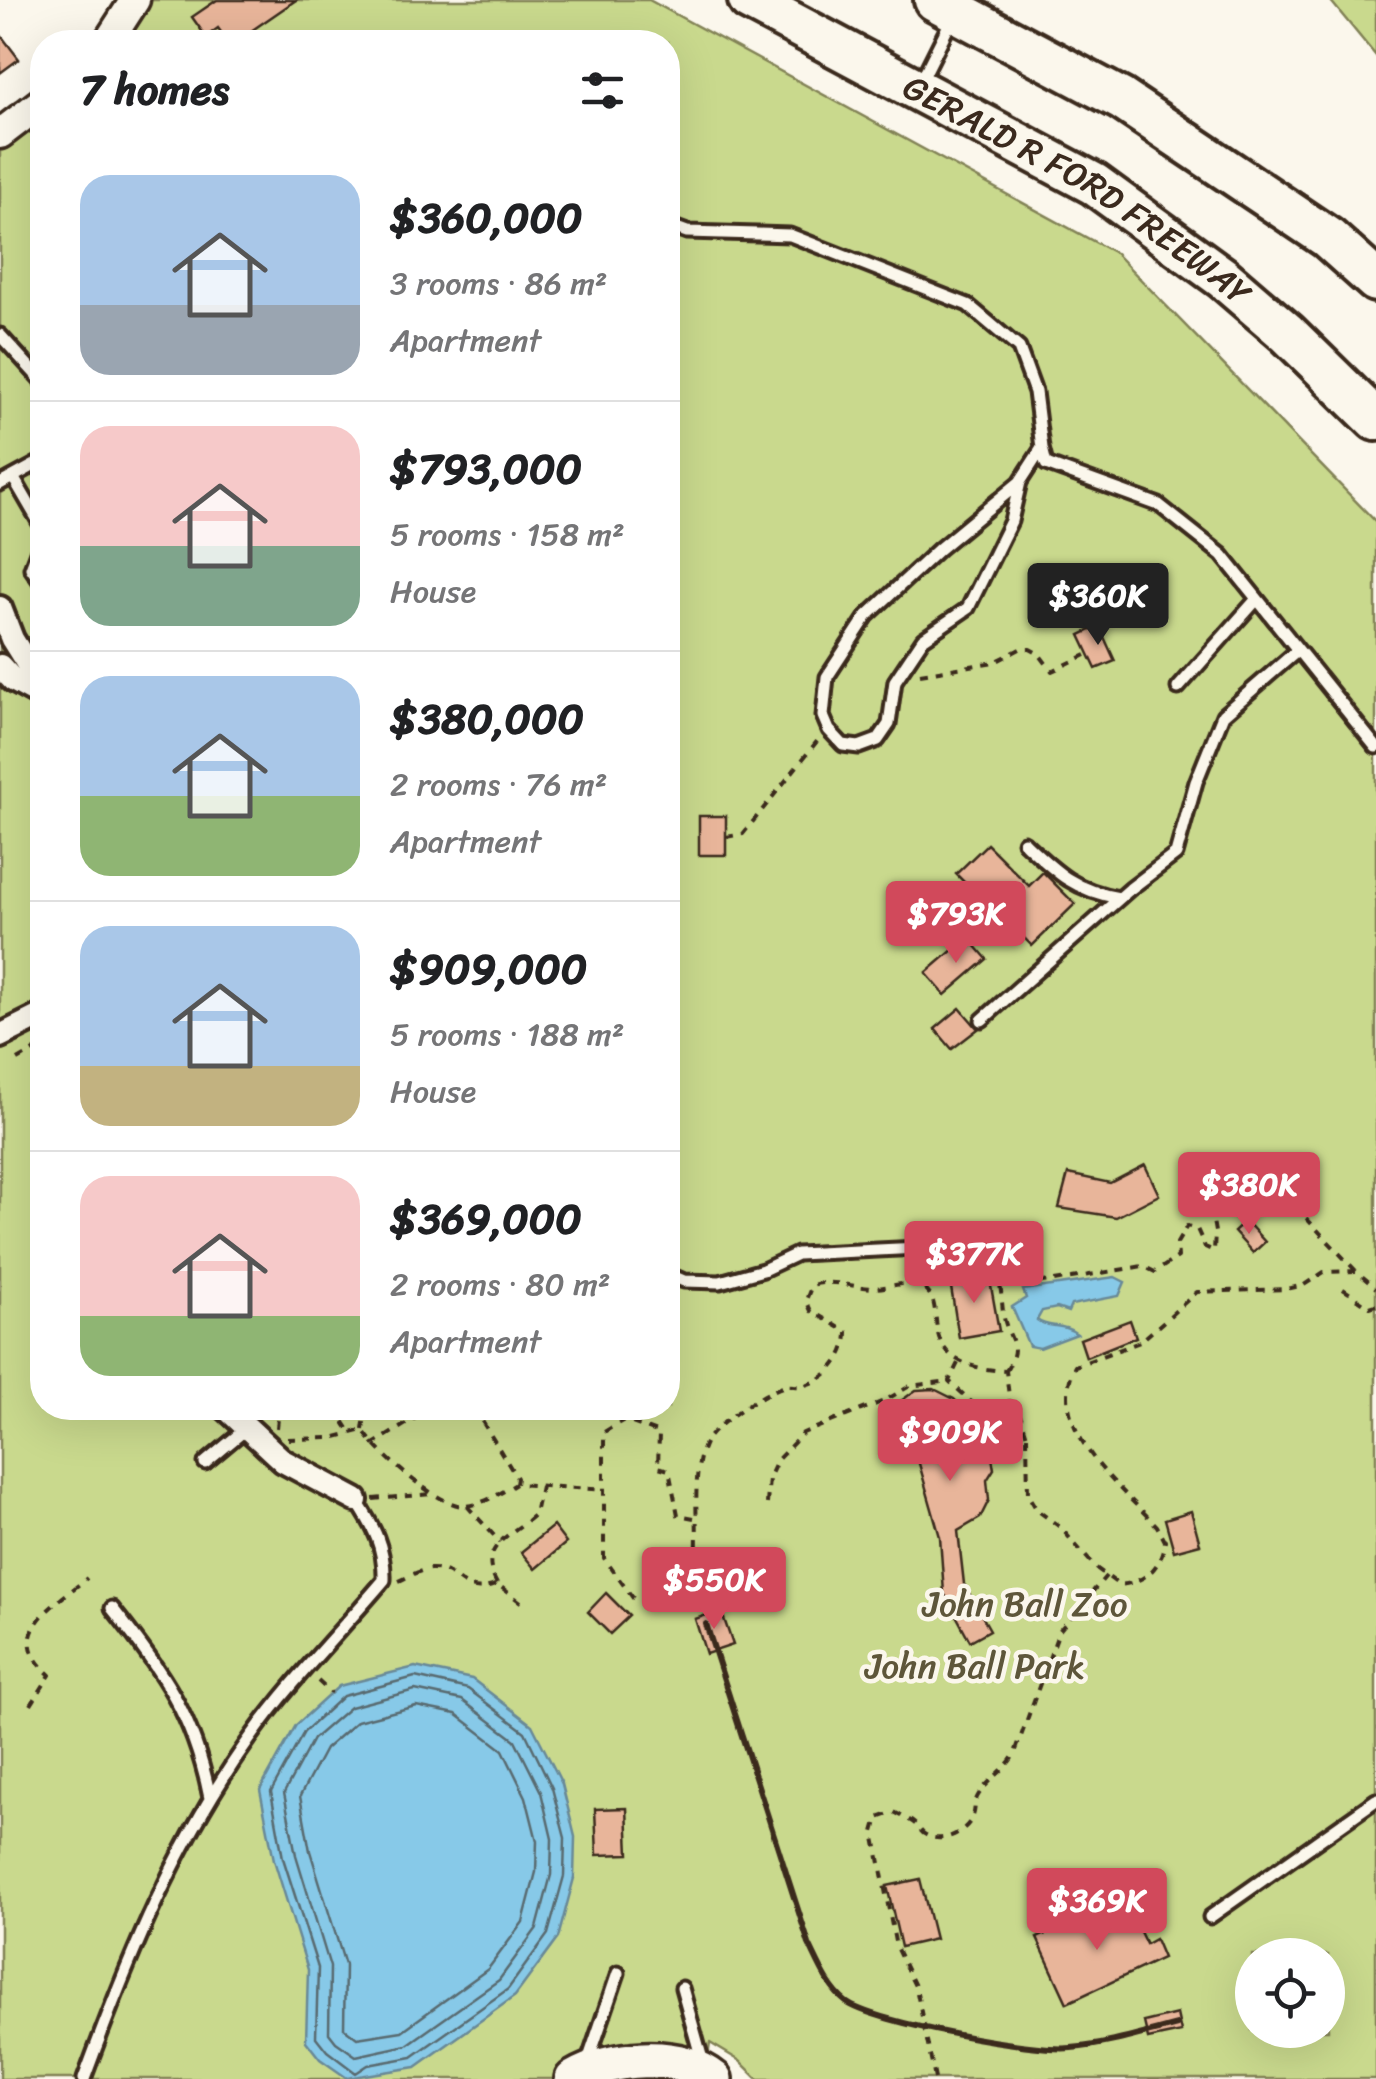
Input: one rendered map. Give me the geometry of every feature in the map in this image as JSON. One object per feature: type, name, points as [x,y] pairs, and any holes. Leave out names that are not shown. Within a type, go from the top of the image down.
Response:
[{"type":"highway","name":"GERALD R FORD FREEWAY","points":[[748,0],[1094,184],[1189,252],[1288,333],[1376,420]]},
{"type":"highway","points":[[946,5],[1121,99],[1328,238],[1376,281]]},
{"type":"main road","points":[[578,2076],[607,2065],[655,2060],[710,2076]]},
{"type":"street","points":[[116,30],[136,0]]},
{"type":"street","points":[[0,134],[30,111]]},
{"type":"street","points":[[0,608],[30,667]]},
{"type":"street","points":[[0,666],[13,680],[30,689]]},
{"type":"street","points":[[0,1035],[30,1021]]},
{"type":"street","points":[[238,1420],[283,1462],[356,1500]]},
{"type":"lane","points":[[917,89],[946,5]]},
{"type":"lane","points":[[680,229],[790,235],[968,304],[1019,348],[1035,392],[1046,464],[1159,505],[1222,555],[1376,747]]},
{"type":"lane","points":[[0,336],[30,368]]},
{"type":"lane","points":[[1020,482],[1011,521],[968,608],[924,639],[895,681],[890,724],[878,740],[859,747],[842,745],[823,716],[827,677],[867,616],[939,548],[1020,482],[1042,448]]},
{"type":"lane","points":[[0,484],[30,467]]},
{"type":"lane","points":[[13,477],[30,506]]},
{"type":"lane","points":[[1178,688],[1257,598]]},
{"type":"lane","points":[[982,1020],[1119,898],[1176,854],[1196,782],[1223,715],[1298,650]]},
{"type":"lane","points":[[1024,842],[1065,880],[1094,894],[1119,898]]},
{"type":"lane","points":[[680,1279],[720,1282],[763,1270],[796,1254],[979,1245]]},
{"type":"lane","points":[[204,1463],[255,1436]]},
{"type":"lane","points":[[84,2079],[130,1953],[210,1798],[252,1735],[384,1580],[385,1558],[376,1532],[356,1500]]},
{"type":"lane","points":[[112,1608],[161,1669],[187,1721],[205,1770],[210,1798]]},
{"type":"lane","points":[[1210,1917],[1376,1800]]},
{"type":"lane","points":[[578,2076],[618,1973]]},
{"type":"lane","points":[[682,1988],[710,2076]]},
{"type":"path","points":[[900,673],[995,662],[1020,649],[1030,649],[1052,671],[1086,655]]},
{"type":"path","points":[[726,837],[742,834],[829,730]]},
{"type":"path","points":[[18,1060],[30,1053]]},
{"type":"path","points":[[1356,1271],[1324,1272],[1304,1285],[1287,1288],[1197,1292],[1140,1342],[1074,1366],[1065,1400],[1070,1416],[1094,1457],[1157,1526],[1165,1541],[1157,1566],[1138,1583],[1118,1586],[1038,1510],[1028,1494],[1027,1436],[1021,1417],[1010,1406],[1006,1371],[1015,1356],[1014,1342],[1004,1321],[1000,1285],[1054,1281],[1144,1266],[1155,1272],[1178,1256],[1177,1244],[1187,1226],[1197,1229],[1205,1247],[1214,1251],[1212,1214],[1222,1202],[1250,1192],[1269,1191],[1307,1219],[1376,1288]]},
{"type":"path","points":[[1222,1202],[1242,1225]]},
{"type":"path","points":[[694,1518],[678,1514],[669,1470],[658,1467],[659,1433],[624,1420],[604,1432],[604,1558],[633,1598],[656,1607],[672,1600],[694,1577],[694,1518],[694,1490],[705,1443],[721,1423],[785,1386],[804,1386],[840,1362],[847,1348],[847,1332],[811,1311],[806,1300],[812,1285],[825,1282],[875,1288],[913,1283],[923,1287],[930,1295],[945,1350],[958,1364],[1006,1371]]},
{"type":"path","points":[[1343,1289],[1370,1308],[1376,1304]]},
{"type":"path","points":[[949,1381],[958,1364]]},
{"type":"path","points":[[949,1381],[978,1408],[992,1436],[1027,1436]]},
{"type":"path","points":[[767,1504],[770,1478],[778,1459],[804,1433],[884,1401],[910,1386],[949,1381]]},
{"type":"path","points":[[343,1420],[351,1433]]},
{"type":"path","points":[[364,1420],[363,1430],[372,1445],[433,1494],[454,1504],[467,1506],[516,1484],[605,1490]]},
{"type":"path","points":[[372,1445],[411,1420]]},
{"type":"path","points":[[481,1420],[517,1478],[516,1484]]},
{"type":"path","points":[[255,1436],[332,1438],[363,1430]]},
{"type":"path","points":[[522,1604],[497,1584],[490,1564],[493,1550],[500,1542],[535,1514],[541,1486]]},
{"type":"path","points":[[356,1500],[433,1494]]},
{"type":"path","points":[[467,1506],[500,1542]]},
{"type":"path","points":[[384,1580],[400,1581],[430,1569],[445,1571],[469,1588],[483,1590],[497,1584]]},
{"type":"path","points":[[935,2079],[916,1988],[896,1946],[882,1882],[874,1832],[878,1818],[894,1812],[926,1836],[942,1838],[954,1836],[964,1827],[972,1817],[973,1803],[1006,1769],[1015,1753],[1059,1631],[1106,1576]]},
{"type":"path","points":[[31,1704],[50,1675],[33,1660],[28,1644],[36,1626],[54,1602],[87,1578]]},
{"type":"path","points":[[307,1671],[331,1693]]},
{"type":"green space","name":"John Ball Park","points":[[122,0],[649,0],[1115,253],[1376,522],[1376,2079],[758,2079],[740,2061],[710,2043],[706,2072],[573,2079],[0,2079],[0,134],[30,111],[30,1420],[680,1420],[680,30],[101,30]]},
{"type":"green space","points":[[1330,0],[1376,0],[1376,56]]},
{"type":"water","points":[[1115,1277],[1125,1282],[1119,1296],[1071,1305],[1068,1312],[1057,1308],[1042,1311],[1037,1320],[1077,1334],[1040,1348],[1029,1346],[1012,1307],[1026,1298],[1023,1290]]},
{"type":"water","points":[[415,1667],[472,1679],[532,1725],[562,1784],[575,1837],[574,1878],[558,1938],[515,1996],[416,2067],[347,2078],[320,2059],[306,2041],[308,1970],[274,1860],[260,1790],[296,1725],[339,1686]]},
{"type":"building","points":[[217,0],[296,0],[252,30],[201,30],[192,17]]},
{"type":"building","points":[[0,34],[19,59],[0,73]]},
{"type":"building","points":[[1099,626],[1115,661],[1096,669],[1080,635]]},
{"type":"building","points":[[699,816],[726,816],[726,855],[699,855]]},
{"type":"building","points":[[987,844],[1029,886],[1043,872],[1075,904],[1032,946],[1005,918],[993,930],[964,901],[973,891],[956,874]]},
{"type":"building","points":[[968,937],[987,959],[945,995],[926,973]]},
{"type":"building","points":[[960,1008],[978,1029],[952,1049],[935,1029]]},
{"type":"building","points":[[1145,1165],[1159,1195],[1116,1217],[1059,1208],[1068,1174],[1110,1183]]},
{"type":"building","points":[[1246,1221],[1265,1242],[1253,1253],[1234,1232]]},
{"type":"building","points":[[989,1275],[999,1331],[959,1338],[950,1281]]},
{"type":"building","points":[[1130,1320],[1136,1337],[1086,1357],[1080,1339]]},
{"type":"building","points":[[934,1389],[954,1399],[983,1429],[994,1469],[987,1480],[989,1500],[980,1518],[958,1531],[964,1584],[990,1630],[970,1641],[944,1593],[940,1537],[916,1453],[894,1423],[901,1401],[916,1390]]},
{"type":"building","points":[[1191,1511],[1200,1544],[1174,1551],[1165,1519]]},
{"type":"building","points":[[553,1526],[566,1543],[535,1569],[521,1552]]},
{"type":"building","points":[[606,1593],[629,1616],[610,1634],[588,1612]]},
{"type":"building","points":[[721,1610],[733,1645],[706,1654],[695,1619]]},
{"type":"building","points":[[627,1808],[629,1854],[597,1855],[595,1809]]},
{"type":"building","points":[[920,1879],[935,1939],[901,1947],[887,1886]]},
{"type":"building","points":[[1128,1907],[1146,1944],[1155,1939],[1163,1958],[1067,2003],[1037,1938],[1091,1913],[1095,1923]]},
{"type":"building","points":[[1177,2014],[1181,2032],[1148,2039],[1144,2022]]},
{"type":"railway","points":[[706,1624],[809,1944],[829,1983],[846,2002],[920,2027],[1052,2048],[1098,2044],[1177,2025]]},
{"type":"park label","name":"John Ball Zoo","points":[[1025,1604]]}]
